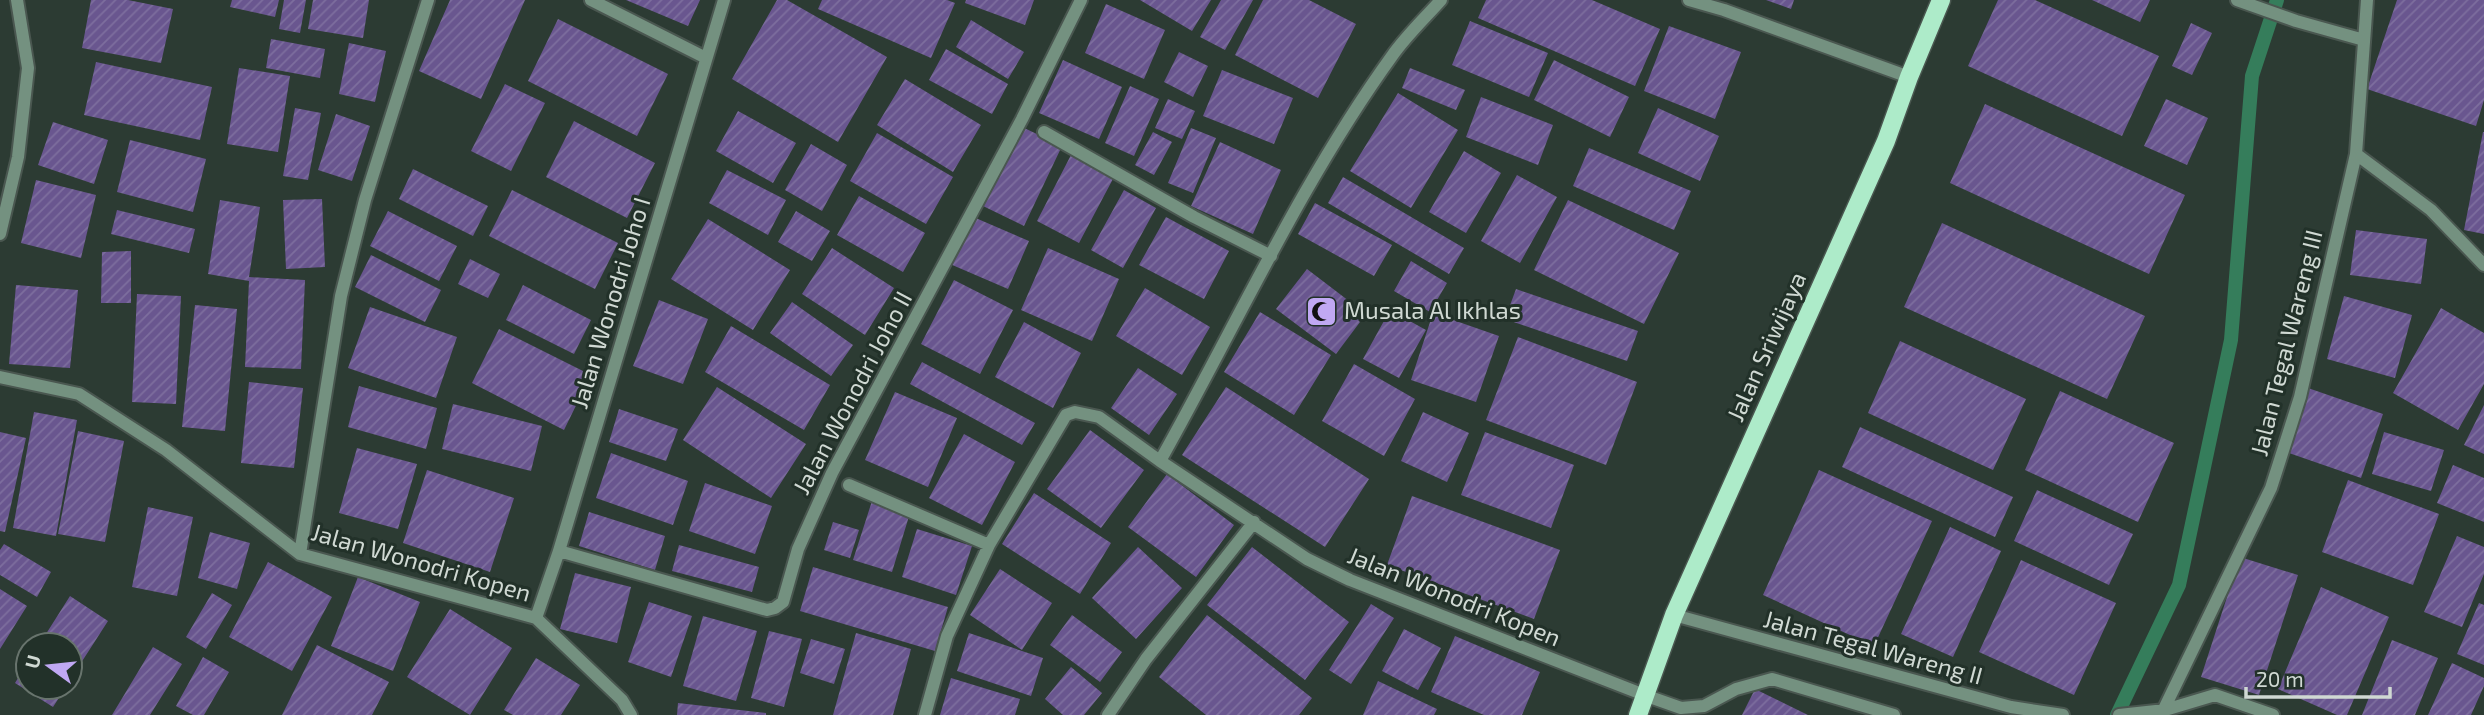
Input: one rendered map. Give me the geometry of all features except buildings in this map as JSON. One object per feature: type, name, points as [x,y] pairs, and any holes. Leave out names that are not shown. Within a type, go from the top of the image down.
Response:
[{"type":"main road","name":"Jalan Sriwijaya","points":[[1638,715],[1674,615],[1886,141],[1941,0]]},
{"type":"street","points":[[0,234],[18,157],[28,68],[17,0]]},
{"type":"street","points":[[300,554],[341,296],[365,200],[428,0]]},
{"type":"street","points":[[591,0],[706,58]]},
{"type":"street","name":"Jalan Wonodri Joho I","points":[[536,618],[559,551],[724,0]]},
{"type":"street","name":"Jalan Wonodri Joho II","points":[[559,551],[768,610],[783,602],[798,549],[832,473],[1022,119],[1081,0]]},
{"type":"street","points":[[1160,461],[1328,153],[1393,54],[1441,0]]},
{"type":"street","points":[[1689,0],[1724,10],[1909,77]]},
{"type":"street","points":[[2237,0],[2296,21],[2364,40]]},
{"type":"street","name":"Jalan Tegal Wareng III","points":[[2163,713],[2271,488],[2300,397],[2356,154],[2367,0]]},
{"type":"street","points":[[1044,132],[1194,217],[1271,256]]},
{"type":"street","points":[[2356,154],[2431,210],[2484,265]]},
{"type":"street","name":"Jalan Wonodri Kopen","points":[[0,377],[79,394],[166,450],[300,554],[536,618],[622,700],[631,715]]},
{"type":"street","name":"Jalan Wonodri Kopen","points":[[925,715],[947,636],[989,545],[1066,415],[1075,412],[1099,417],[1307,559],[1350,580],[1647,696],[1681,708],[1704,706],[1736,690],[1772,680],[1894,715]]},
{"type":"street","points":[[849,485],[989,545]]},
{"type":"street","points":[[1108,715],[1146,659],[1254,522]]},
{"type":"street","name":"Jalan Tegal Wareng II","points":[[1674,615],[2011,707],[2063,715]]},
{"type":"street","points":[[2119,715],[2163,713],[2215,695],[2273,715]]},
{"type":"waterway","points":[[2117,715],[2179,585],[2231,340],[2252,76],[2277,0]]},
{"type":"place","name":"Musala Al Ikhlas","points":[[1321,311]]}]
